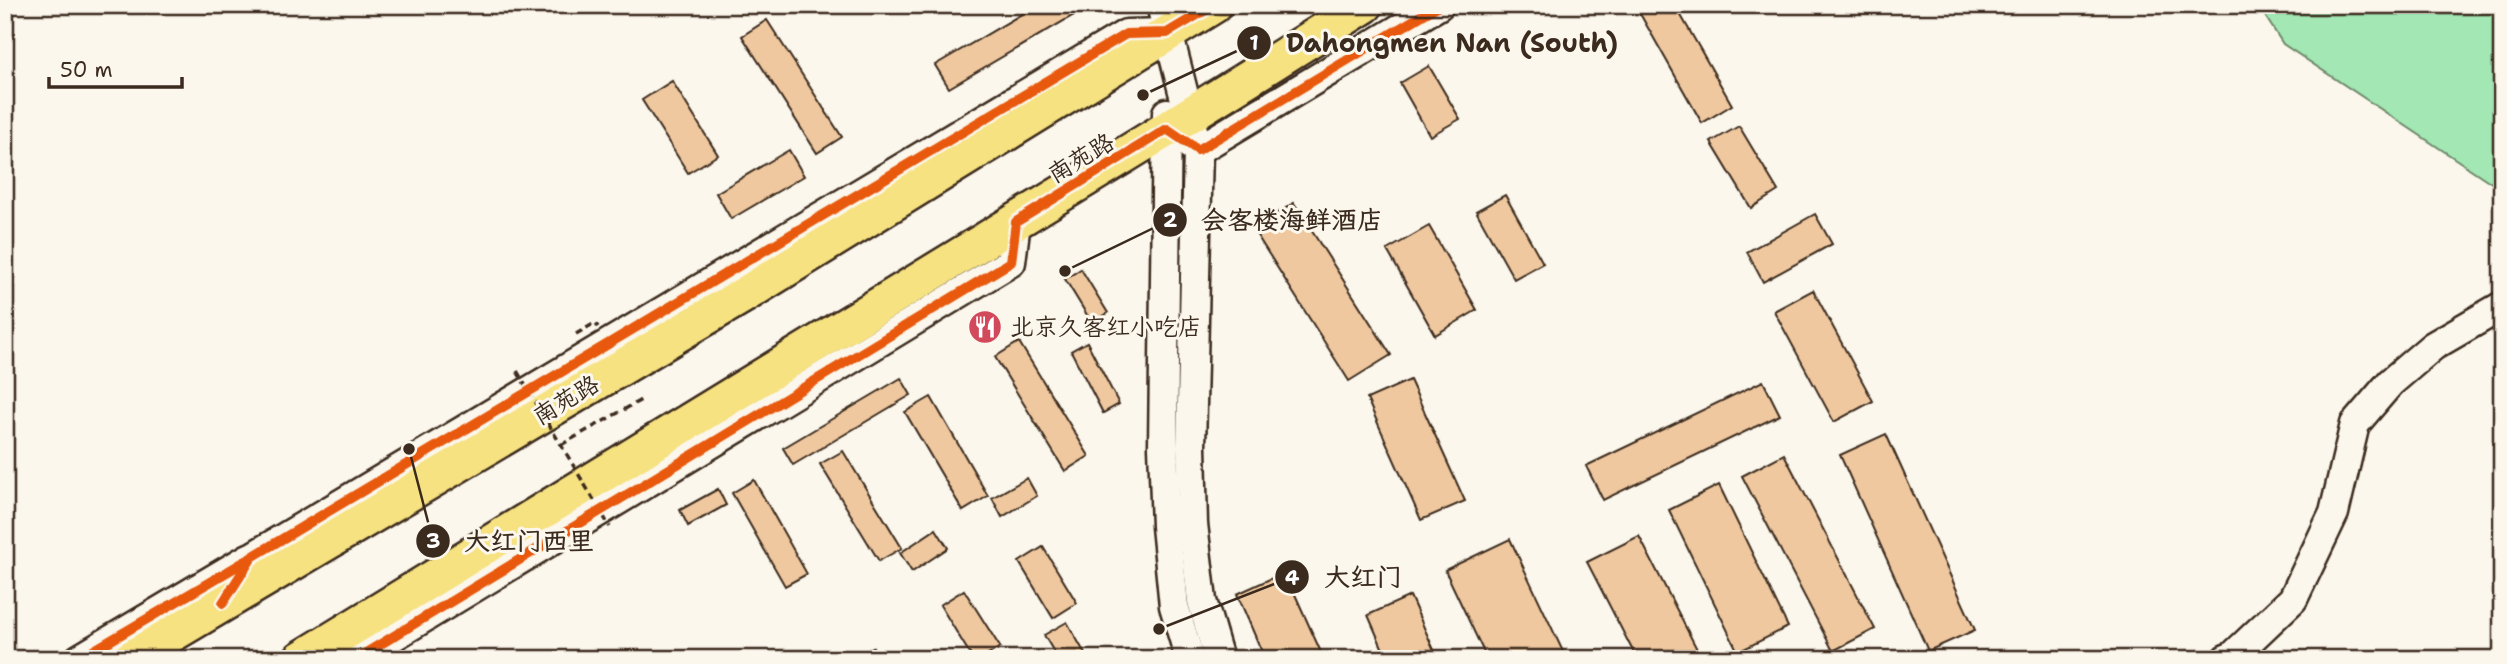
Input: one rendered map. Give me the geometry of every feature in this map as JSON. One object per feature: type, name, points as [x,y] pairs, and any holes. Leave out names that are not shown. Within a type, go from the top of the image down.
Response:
[{"type":"highway","name":"南苑路","points":[[130,659],[747,293],[1164,19],[1213,5]]},
{"type":"highway","name":"南苑路","points":[[301,659],[1178,123],[1365,5]]},
{"type":"street","points":[[1198,150],[1439,5]]},
{"type":"street","points":[[79,659],[1126,34],[1164,19],[1178,123],[1163,447],[1166,526],[1174,606],[1190,659]]},
{"type":"street","points":[[1178,123],[1198,150],[1191,447],[1193,524],[1202,601],[1219,659]]},
{"type":"street","points":[[356,659],[1011,262],[1016,222]]},
{"type":"street","points":[[655,317],[747,293]]},
{"type":"street","points":[[2225,659],[2233,656],[2293,599],[2334,513],[2355,424],[2391,382],[2433,346],[2502,306]]},
{"type":"street","points":[[2254,659],[2307,612],[2348,519],[2369,428],[2402,392],[2438,364],[2502,325]]},
{"type":"street","points":[[223,603],[252,557]]},
{"type":"path","points":[[517,371],[610,527]]},
{"type":"path","points":[[561,445],[641,400]]},
{"type":"green space","points":[[2258,5],[2502,5],[2502,190],[2283,44]]},
{"type":"building","points":[[1037,5],[1082,5],[1084,9],[949,88],[935,65]]},
{"type":"building","points":[[1635,5],[1675,5],[1732,105],[1702,123]]},
{"type":"building","points":[[767,20],[842,137],[817,153],[742,36]]},
{"type":"building","points":[[1429,66],[1460,119],[1430,136],[1400,83]]},
{"type":"building","points":[[672,81],[718,155],[688,173],[642,100]]},
{"type":"building","points":[[1739,126],[1778,191],[1751,208],[1711,142]]},
{"type":"building","points":[[789,150],[804,176],[731,219],[716,193]]},
{"type":"building","points":[[1505,195],[1543,263],[1514,279],[1476,211]]},
{"type":"building","points":[[1294,203],[1391,355],[1349,381],[1253,229]]},
{"type":"building","points":[[1815,214],[1832,244],[1763,282],[1747,252]]},
{"type":"building","points":[[1429,226],[1477,310],[1435,335],[1387,250]]},
{"type":"building","points":[[1081,269],[1108,313],[1092,323],[1065,279]]},
{"type":"building","points":[[1813,290],[1873,401],[1834,422],[1774,311]]},
{"type":"building","points":[[1019,342],[1089,456],[1065,471],[995,357]]},
{"type":"building","points":[[1087,342],[1119,404],[1103,413],[1071,351]]},
{"type":"building","points":[[901,378],[911,395],[793,465],[783,448]]},
{"type":"building","points":[[1410,380],[1465,501],[1421,520],[1367,399]]},
{"type":"building","points":[[1763,381],[1780,415],[1603,500],[1586,466]]},
{"type":"building","points":[[931,397],[988,496],[963,511],[905,412]]},
{"type":"building","points":[[1886,434],[1975,630],[1928,651],[1840,455]]},
{"type":"building","points":[[843,451],[902,548],[879,561],[820,464]]},
{"type":"building","points":[[1784,454],[1875,629],[1833,651],[1742,476]]},
{"type":"building","points":[[1027,478],[1037,496],[1002,517],[992,498]]},
{"type":"building","points":[[754,480],[807,574],[785,586],[732,493]]},
{"type":"building","points":[[1719,485],[1788,627],[1738,652],[1669,510]]},
{"type":"building","points":[[718,489],[726,505],[688,526],[680,510]]},
{"type":"building","points":[[936,529],[948,548],[912,572],[900,553]]},
{"type":"building","points":[[1639,536],[1702,659],[1637,659],[1587,562]]},
{"type":"building","points":[[1510,539],[1566,658],[1564,659],[1487,659],[1445,570]]},
{"type":"building","points":[[1043,547],[1077,603],[1053,618],[1019,562]]},
{"type":"building","points":[[1285,572],[1324,659],[1265,659],[1237,594]]},
{"type":"building","points":[[964,590],[1000,647],[982,659],[973,659],[940,605]]},
{"type":"building","points":[[1410,596],[1438,659],[1387,659],[1368,615]]},
{"type":"building","points":[[1067,622],[1088,659],[1058,659],[1044,635]]},
{"type":"building","points":[[873,647],[880,659],[854,659]]},
{"type":"cycle path","points":[[223,603],[252,557],[1126,34],[1167,33],[1214,5]]},
{"type":"cycle path","points":[[356,659],[1011,262],[1016,222],[1167,129],[1198,150],[1439,5]]},
{"type":"cycle path","points":[[79,659],[249,559]]},
{"type":"place","name":"Dahongmen Nan (South)","points":[[1143,95]]},
{"type":"place","name":"会客楼海鲜酒店","points":[[1065,271]]},
{"type":"place","name":"北京久客红小吃店","points":[[985,327]]},
{"type":"place","name":"大红门西里","points":[[409,449]]},
{"type":"place","name":"大红门","points":[[1159,629]]}]
